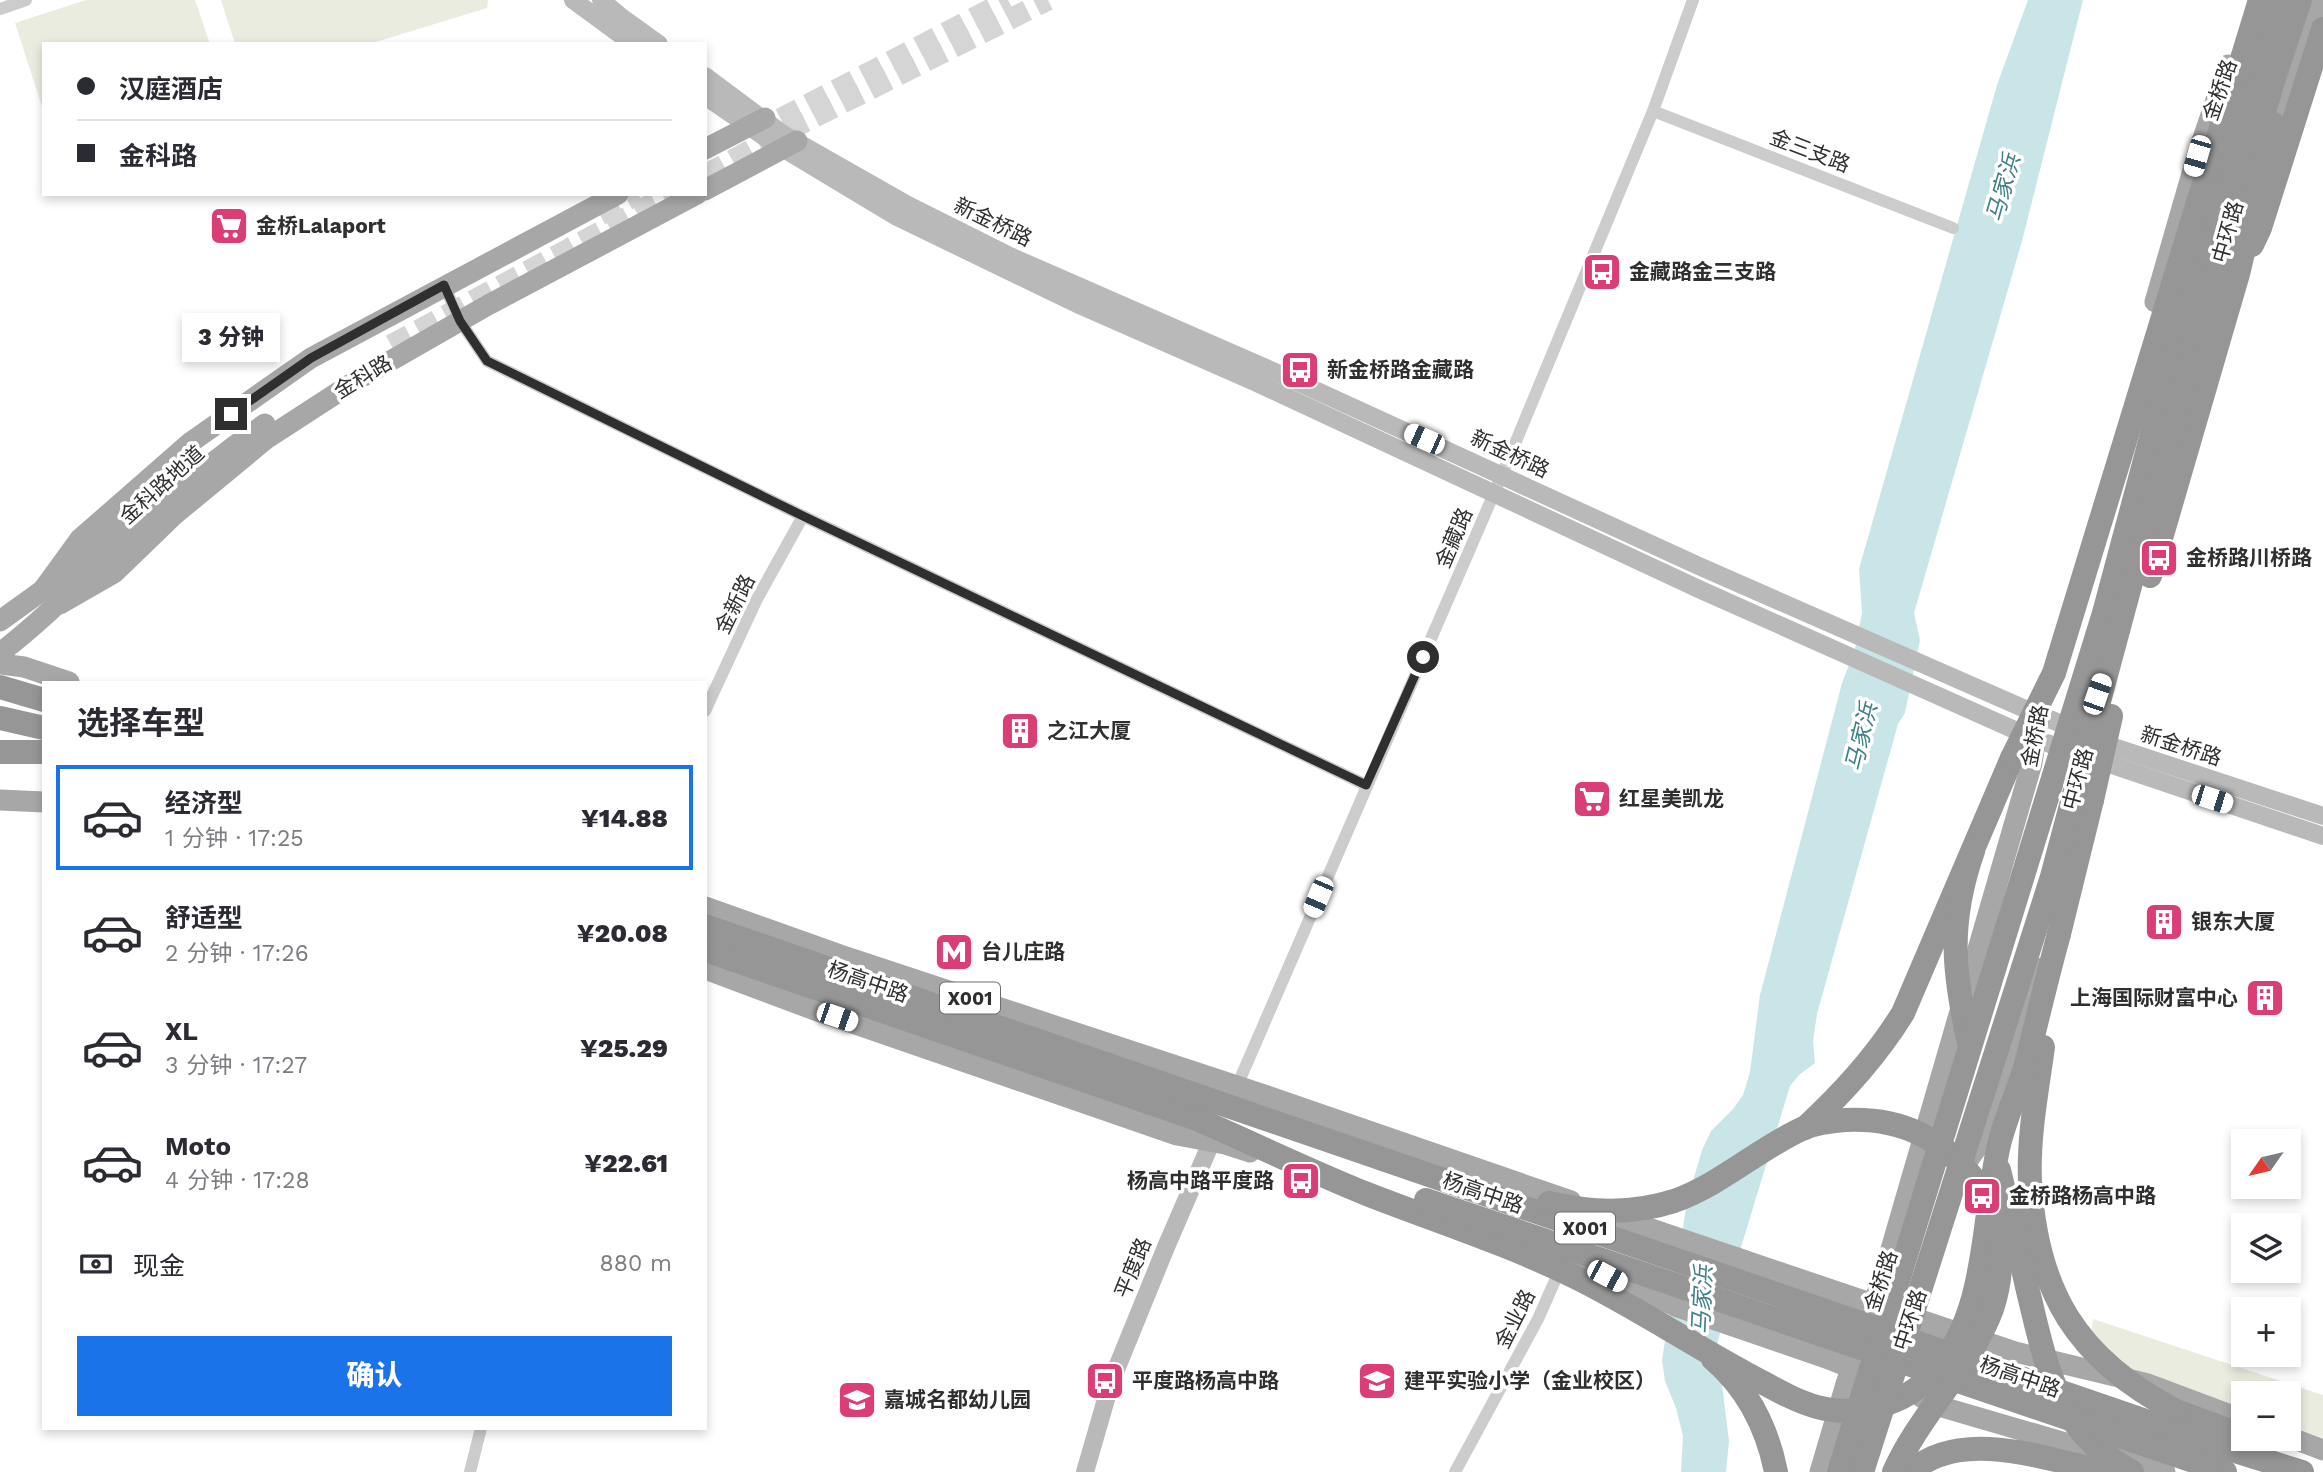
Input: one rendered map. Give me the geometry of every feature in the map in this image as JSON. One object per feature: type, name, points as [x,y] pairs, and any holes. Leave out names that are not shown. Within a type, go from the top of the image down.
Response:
[{"type":"highway","points":[[1302,1131],[1504,1192],[1558,1205],[1618,1211],[1648,1208],[1699,1190],[1805,1128],[1854,1080],[1882,1046],[1903,1013],[2012,758],[2054,673],[2260,0]]},
{"type":"highway","name":"中环路","points":[[1839,1472],[2104,613],[2206,235],[2276,0]]},
{"type":"highway","name":"中环路","points":[[1861,1472],[2058,854],[2192,359],[2300,0]]},
{"type":"highway","points":[[2238,274],[2260,228],[2323,29]]},
{"type":"highway","points":[[2058,854],[2121,673],[2238,274],[2273,124],[2285,45]]},
{"type":"highway","points":[[1197,1119],[1363,1192],[1545,1263],[1605,1293],[1705,1352],[1791,1398],[1819,1408],[1851,1412],[1882,1406],[1912,1393],[1933,1374],[1955,1342],[1973,1297],[1998,1148],[2025,1066],[2121,673]]},
{"type":"highway","points":[[6,688],[42,699]]},
{"type":"highway","points":[[0,718],[42,728]]},
{"type":"highway","points":[[0,750],[42,752]]},
{"type":"highway","points":[[1973,851],[1958,906],[1955,968],[1967,1034],[2038,1333],[2048,1368],[2074,1422],[2110,1460],[2132,1472]]},
{"type":"highway","points":[[707,926],[840,955]]},
{"type":"highway","name":"杨高中路","points":[[707,927],[1197,1119],[1408,1194],[2225,1472]]},
{"type":"highway","points":[[2059,934],[2034,1122],[2030,1180],[2045,1268],[2056,1299],[2071,1325],[2091,1350],[2118,1376],[2144,1395],[2176,1411]]},
{"type":"highway","name":"杨高中路","points":[[707,951],[852,1001],[951,1023],[1302,1131],[2302,1472]]},
{"type":"highway","points":[[707,967],[852,1001]]},
{"type":"highway","points":[[1805,1128],[1834,1121],[1865,1119],[1892,1123],[1929,1137],[1961,1162],[1985,1194],[1997,1225],[2001,1250],[1999,1281],[1992,1309],[1980,1335],[1910,1441],[1895,1472]]},
{"type":"highway","points":[[1705,1352],[1726,1370],[1745,1392],[1761,1421],[1771,1447],[1776,1472]]},
{"type":"highway","points":[[1832,1472],[1860,1450],[1921,1413],[1964,1392],[2000,1381],[2033,1378],[2070,1380],[2176,1411],[2231,1431]]},
{"type":"highway","points":[[1911,1472],[1939,1455],[1959,1450],[1984,1449],[2008,1451],[2104,1472]]},
{"type":"highway","points":[[2285,1451],[2323,1465]]},
{"type":"main road","name":"金桥路","points":[[2039,715],[2091,519],[2197,156],[2250,0]]},
{"type":"main road","points":[[2085,757],[2085,733],[2147,549],[2230,267],[2320,0]]},
{"type":"main road","points":[[707,148],[756,122]]},
{"type":"main road","points":[[707,189],[790,145]]},
{"type":"main road","name":"金科路","points":[[43,590],[80,539],[191,442],[311,358],[614,196]]},
{"type":"main road","name":"金科路","points":[[0,653],[60,604],[114,573],[174,515],[266,439],[357,380],[460,321],[692,196]]},
{"type":"main road","name":"金科路地道","points":[[97,555],[153,491],[220,434],[303,376],[385,339]]},
{"type":"main road","name":"金科路","points":[[60,604],[97,555]]},
{"type":"main road","name":"金科路","points":[[0,621],[97,555]]},
{"type":"main road","points":[[0,664],[24,667],[66,681]]},
{"type":"main road","points":[[2026,929],[2019,898],[2019,882],[2053,761],[2044,742],[2049,730],[2039,715]]},
{"type":"main road","name":"金桥路","points":[[1820,1472],[1926,1129],[2032,764],[2044,742]]},
{"type":"main road","points":[[0,750],[42,761]]},
{"type":"main road","name":"金桥路","points":[[1870,1472],[1885,1382],[1917,1320],[1964,1166],[1974,1109],[2026,929],[2085,757]]},
{"type":"main road","name":"金桥路","points":[[1964,1166],[1991,1124],[2085,757]]},
{"type":"main road","points":[[0,800],[42,802]]},
{"type":"main road","name":"杨高中路","points":[[707,908],[840,955],[1237,1086],[1917,1320],[2015,1352],[2148,1384],[2231,1415]]},
{"type":"main road","name":"杨高中路","points":[[707,968],[812,1009],[1177,1135],[1225,1144],[1306,1169],[1566,1257],[1650,1296],[1851,1368],[1942,1407],[2165,1472]]},
{"type":"main road","points":[[1850,1472],[1888,1377],[1889,1344],[1896,1313],[1934,1176],[1934,1157],[1926,1129]]},
{"type":"main road","points":[[1873,1305],[1881,1316],[1883,1325],[1885,1382]]},
{"type":"main road","points":[[2301,1442],[2323,1450]]},
{"type":"street","points":[[0,9],[26,0]]},
{"type":"street","points":[[573,0],[630,42]]},
{"type":"street","points":[[601,0],[656,42]]},
{"type":"street","name":"金藏路","points":[[1237,1086],[1502,475],[1653,111],[1693,0]]},
{"type":"street","name":"新金桥路","points":[[707,78],[756,122]]},
{"type":"street","name":"新金桥路","points":[[707,97],[783,134],[790,145],[897,217],[1077,304],[1257,383],[1839,653],[2044,742],[2323,836]]},
{"type":"street","name":"金三支路","points":[[1653,111],[1953,228]]},
{"type":"street","name":"新金桥路","points":[[790,145],[1012,257],[1291,379],[1844,630],[2110,746],[2323,816]]},
{"type":"street","points":[[444,285],[460,321],[487,361],[803,516],[1366,785]]},
{"type":"street","name":"金新路","points":[[707,707],[757,599],[803,516]]},
{"type":"street","name":"平度路","points":[[1085,1472],[1111,1382],[1166,1247],[1237,1086]]},
{"type":"street","name":"金业路","points":[[1455,1472],[1538,1319],[1566,1257]]},
{"type":"street","points":[[470,1472],[480,1430]]},
{"type":"shaded area","points":[[86,0],[195,0],[209,42],[42,42],[42,107],[15,23]]},
{"type":"shaded area","points":[[221,0],[488,0],[487,8],[376,42],[234,42]]},
{"type":"shaded area","points":[[2093,1319],[2231,1365],[2231,1367],[2281,1381],[2231,1381],[2231,1406],[2089,1357]]},
{"type":"shaded area","points":[[2301,1388],[2323,1395],[2323,1438],[2301,1430]]},
{"type":"water","name":"马家浜","points":[[2028,0],[2083,0],[2022,241],[1914,613],[1920,640],[1905,713],[1898,724],[1817,1014],[1813,1041],[1815,1063],[1790,1086],[1742,1244],[1717,1345],[1729,1441],[1726,1472],[1681,1472],[1683,1436],[1665,1381],[1662,1360],[1687,1202],[1702,1150],[1711,1131],[1743,1095],[1750,1072],[1760,995],[1842,683],[1855,649],[1862,613],[1859,569],[1997,85]]},
{"type":"tunnel","points":[[753,133],[1008,0]]},
{"type":"tunnel","points":[[707,174],[1048,0]]},
{"type":"tunnel","points":[[600,215],[634,196]]},
{"type":"tunnel","points":[[391,345],[666,196]]},
{"type":"place","name":"金桥Lalaport","points":[[229,226]]},
{"type":"place","name":"金藏路金三支路","points":[[1602,272]]},
{"type":"place","name":"新金桥路金藏路","points":[[1300,370]]},
{"type":"place","name":"金桥路川桥路","points":[[2159,558]]},
{"type":"place","name":"之江大厦","points":[[1020,731]]},
{"type":"place","name":"红星美凯龙","points":[[1592,799]]},
{"type":"place","name":"银东大厦","points":[[2164,922]]},
{"type":"place","name":"台儿庄路","points":[[954,952]]},
{"type":"place","name":"上海国际财富中心","points":[[2265,998]]},
{"type":"place","name":"杨高中路平度路","points":[[1301,1181]]},
{"type":"place","name":"金桥路杨高中路","points":[[1982,1196]]},
{"type":"place","name":"平度路杨高中路","points":[[1105,1381]]},
{"type":"place","name":"建平实验小学（金业校区）","points":[[1377,1381]]},
{"type":"place","name":"嘉城名都幼儿园","points":[[857,1400]]},
{"type":"route","points":[[231,414],[311,358],[444,285],[460,321],[487,361],[803,516],[1366,785],[1423,657]]}]
